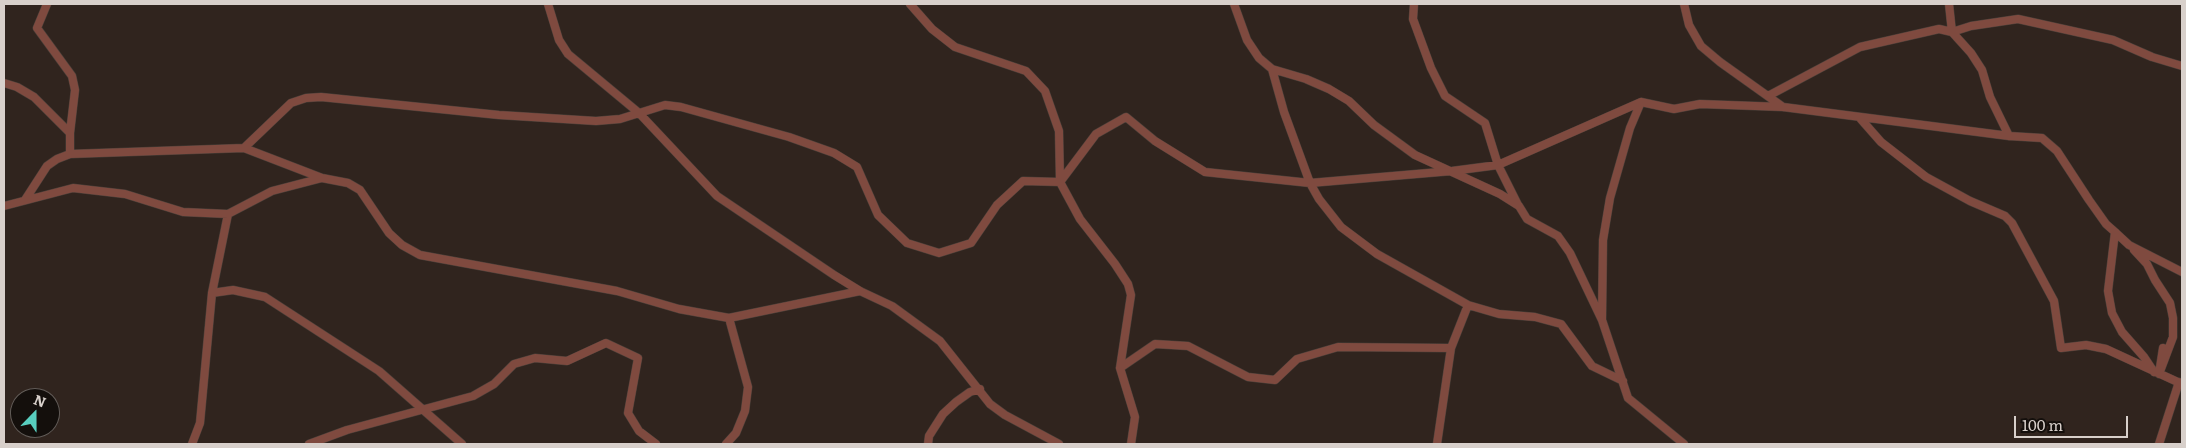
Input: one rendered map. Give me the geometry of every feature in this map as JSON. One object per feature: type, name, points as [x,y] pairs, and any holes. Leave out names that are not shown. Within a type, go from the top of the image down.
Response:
[{"type":"street","points":[[47,4],[37,28],[72,76],[75,90],[70,133],[70,154]]},
{"type":"street","points":[[548,4],[559,40],[568,54],[639,113],[717,196],[860,291],[892,306],[940,341],[990,404],[1005,415],[1059,444]]},
{"type":"street","points":[[910,4],[932,29],[955,47],[1026,72],[1045,91],[1059,131],[1060,182],[1080,219],[1128,284],[1131,295],[1120,368],[1135,417],[1130,444]]},
{"type":"street","points":[[1234,4],[1247,40],[1259,58],[1272,69],[1306,79],[1329,89],[1349,101],[1374,125],[1415,154],[1500,194],[1519,206]]},
{"type":"street","points":[[1414,4],[1412,19],[1431,68],[1445,96],[1485,123],[1498,164],[1519,206],[1527,218],[1558,236],[1570,253],[1602,320],[1628,398],[1684,444]]},
{"type":"street","points":[[1684,4],[1689,25],[1701,46],[1720,62],[1784,107]]},
{"type":"street","points":[[1949,4],[1952,32],[1971,53],[1982,70],[1990,97],[2009,136]]},
{"type":"street","points":[[1768,96],[1860,47],[1939,30],[1952,32],[1970,26],[2018,19],[2113,40],[2152,57],[2182,66]]},
{"type":"street","points":[[1272,69],[1284,112],[1310,183],[1319,199],[1341,227],[1377,254],[1468,305],[1499,314],[1534,316],[1561,324],[1592,366],[1623,380]]},
{"type":"street","points":[[4,83],[17,87],[34,97],[70,133]]},
{"type":"street","points":[[244,148],[291,103],[306,98],[321,97],[499,115],[596,121],[620,119],[664,105],[682,107],[789,136],[834,153],[857,167],[878,215],[907,243],[939,253],[971,243],[997,205],[1023,181],[1060,182]]},
{"type":"street","points":[[1060,182],[1096,134],[1126,117],[1155,141],[1205,172],[1310,183],[1452,171],[1498,164],[1641,102],[1674,109],[1700,104],[1784,107],[2009,136],[2042,138],[2057,150],[2106,224],[2147,264],[2170,303],[2173,318],[2173,337],[2156,373]]},
{"type":"street","points":[[1602,320],[1603,240],[1610,198],[1630,128],[1641,102]]},
{"type":"street","points":[[1859,117],[1881,142],[1926,177],[1970,201],[2005,216],[2012,223],[2054,301],[2061,348],[2086,345],[2106,349],[2181,385],[2159,444]]},
{"type":"street","points":[[25,200],[47,166],[57,158],[70,154],[244,148],[322,178],[348,183],[360,190],[389,234],[402,245],[420,255],[616,291],[679,309],[729,318],[860,291]]},
{"type":"street","points":[[4,206],[73,188],[125,194],[183,212],[228,214],[272,191],[322,178]]},
{"type":"street","points":[[192,444],[200,424],[212,293],[228,214]]},
{"type":"street","points":[[2114,232],[2108,291],[2112,313],[2122,332],[2156,373]]},
{"type":"street","points":[[2129,245],[2182,272]]},
{"type":"street","points":[[212,293],[233,290],[265,297],[379,371],[462,444]]},
{"type":"street","points":[[1437,444],[1451,348],[1468,305]]},
{"type":"street","points":[[726,444],[736,432],[745,410],[748,387],[729,318]]},
{"type":"street","points":[[309,444],[347,430],[473,396],[494,384],[514,364],[535,358],[567,361],[606,343],[638,358],[628,413],[639,431],[656,444]]},
{"type":"street","points":[[1120,368],[1155,344],[1188,346],[1248,377],[1276,380],[1298,359],[1338,347],[1451,348]]},
{"type":"street","points":[[2156,373],[2163,348]]},
{"type":"street","points":[[928,444],[929,436],[943,414],[970,392],[980,389]]}]
